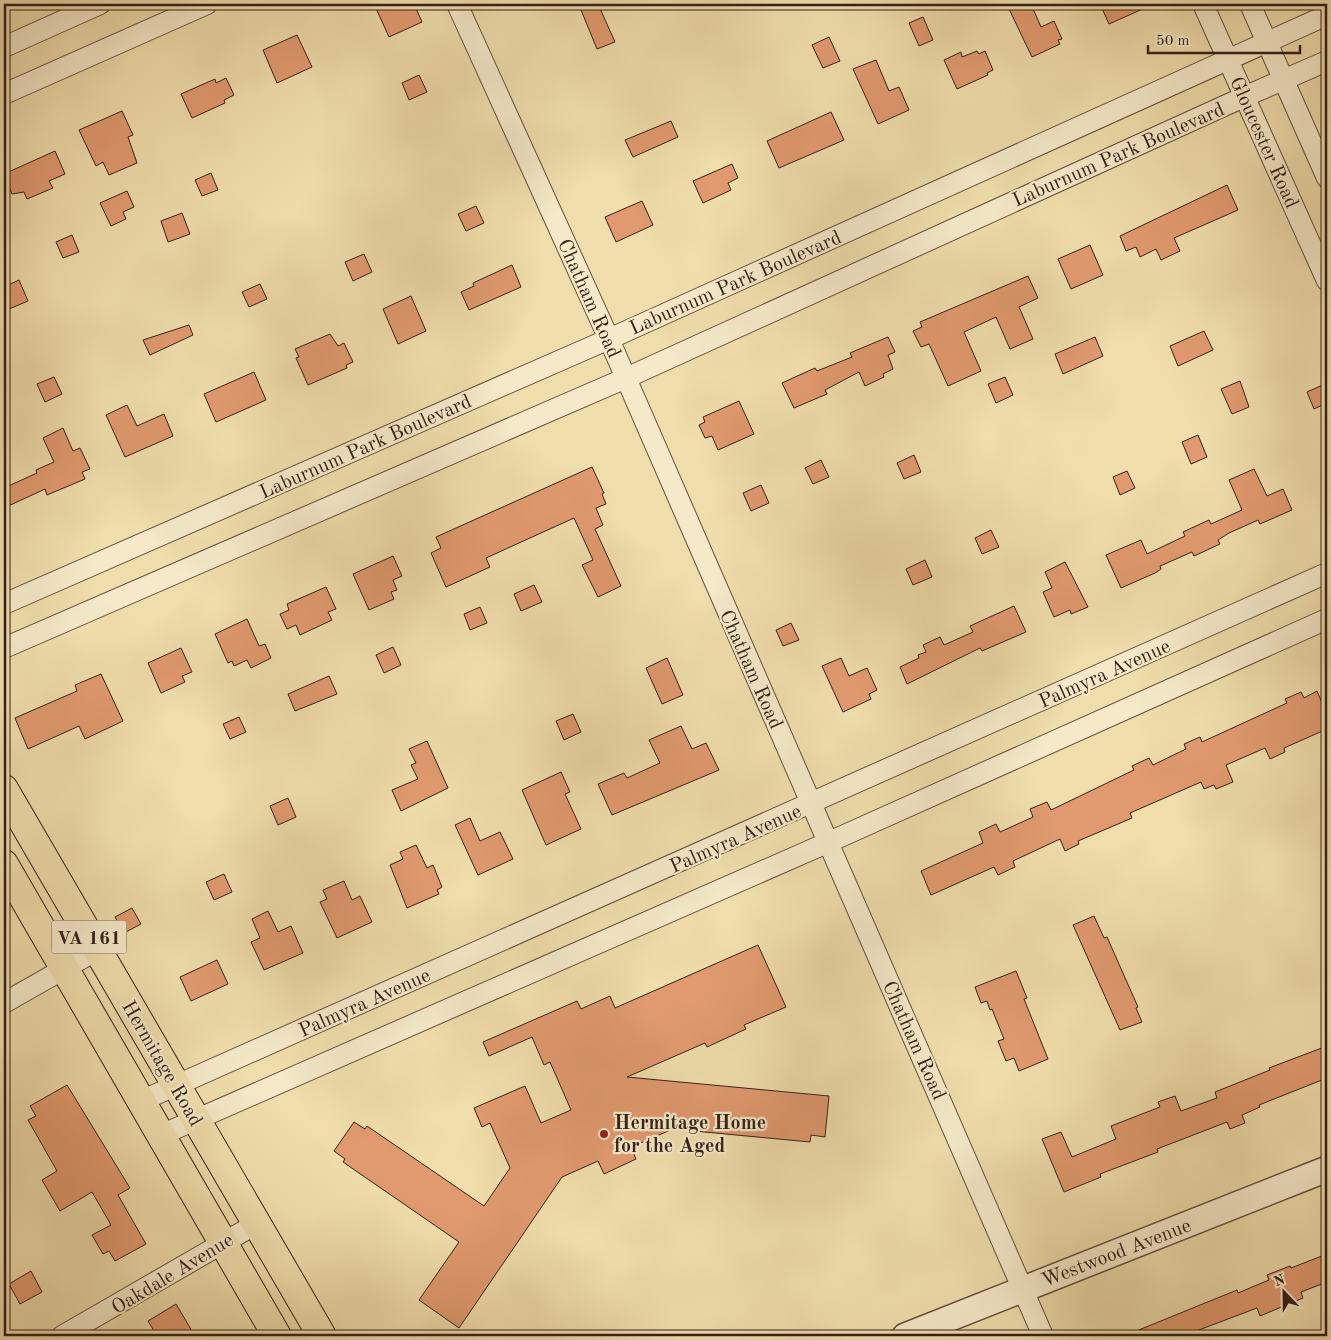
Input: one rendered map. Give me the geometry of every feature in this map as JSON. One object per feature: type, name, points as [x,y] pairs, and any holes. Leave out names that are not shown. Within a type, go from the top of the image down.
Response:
[{"type":"main road","name":"Hermitage Road","points":[[4,790],[322,1336]]},
{"type":"main road","name":"Hermitage Road","points":[[4,864],[277,1336]]},
{"type":"street","points":[[4,47],[100,4]]},
{"type":"street","points":[[4,94],[207,4]]},
{"type":"street","name":"Chatham Road","points":[[457,4],[609,339],[1043,1336]]},
{"type":"street","name":"Gloucester Road","points":[[1203,4],[1246,96],[1327,281]]},
{"type":"street","points":[[1250,4],[1327,178]]},
{"type":"street","name":"Laburnum Park Boulevard","points":[[4,604],[609,339],[1327,15]]},
{"type":"street","name":"Laburnum Park Boulevard","points":[[4,648],[626,378],[1327,61]]},
{"type":"street","name":"Palmyra Avenue","points":[[141,1100],[812,804],[1327,573]]},
{"type":"street","name":"Palmyra Avenue","points":[[161,1136],[829,842],[1327,619]]},
{"type":"street","points":[[4,1004],[97,950]]},
{"type":"street","name":"Westwood Avenue","points":[[905,1336],[1327,1169]]},
{"type":"street","name":"Oakdale Avenue","points":[[62,1336],[256,1224]]},
{"type":"building","points":[[374,4],[414,4],[422,22],[389,37]]},
{"type":"building","points":[[598,4],[615,42],[597,49],[581,10]]},
{"type":"building","points":[[1021,4],[1031,4],[1041,27],[1054,21],[1062,39],[1058,40],[1060,44],[1032,57],[1009,9]]},
{"type":"building","points":[[1100,4],[1154,4],[1109,24]]},
{"type":"building","points":[[923,17],[933,40],[919,46],[909,23]]},
{"type":"building","points":[[297,35],[312,67],[277,83],[263,50]]},
{"type":"building","points":[[829,37],[840,61],[823,68],[812,45]]},
{"type":"building","points":[[977,51],[979,54],[985,51],[993,70],[987,73],[988,75],[957,89],[944,60],[961,52],[962,57]]},
{"type":"building","points":[[876,60],[889,91],[899,87],[909,110],[878,124],[853,69]]},
{"type":"building","points":[[419,75],[427,92],[409,100],[402,83]]},
{"type":"building","points":[[226,78],[234,95],[224,100],[225,103],[192,118],[181,94],[215,79],[216,83]]},
{"type":"building","points":[[122,111],[133,135],[128,137],[137,163],[109,175],[103,162],[96,166],[79,130]]},
{"type":"building","points":[[831,112],[844,140],[779,168],[767,141]]},
{"type":"building","points":[[671,121],[678,137],[633,157],[625,140]]},
{"type":"building","points":[[55,151],[65,174],[49,181],[53,188],[27,199],[24,192],[12,194],[4,174]]},
{"type":"building","points":[[732,164],[738,178],[728,183],[731,190],[703,203],[693,181]]},
{"type":"building","points":[[211,173],[218,190],[202,196],[195,180]]},
{"type":"building","points":[[1227,185],[1238,210],[1174,238],[1180,251],[1161,260],[1156,249],[1140,257],[1136,247],[1126,251],[1120,236]]},
{"type":"building","points":[[127,191],[134,207],[123,212],[126,219],[111,226],[100,203]]},
{"type":"building","points":[[642,201],[653,225],[616,242],[605,217]]},
{"type":"building","points":[[476,206],[484,223],[466,231],[458,214]]},
{"type":"building","points":[[182,213],[190,234],[168,242],[161,221]]},
{"type":"building","points":[[72,235],[79,252],[63,258],[56,242]]},
{"type":"building","points":[[1090,245],[1103,275],[1071,289],[1058,259]]},
{"type":"building","points":[[364,254],[372,272],[353,281],[345,262]]},
{"type":"building","points":[[512,265],[521,287],[469,310],[461,292],[474,286],[473,283]]},
{"type":"building","points":[[1028,276],[1038,298],[1019,307],[1033,339],[1010,349],[996,317],[964,332],[981,371],[948,386],[929,344],[921,347],[913,331],[922,327],[920,322]]},
{"type":"building","points":[[19,280],[28,301],[9,309],[4,297],[4,287]]},
{"type":"building","points":[[260,284],[267,299],[249,307],[242,292]]},
{"type":"building","points":[[411,296],[426,331],[398,344],[383,309]]},
{"type":"building","points":[[189,325],[193,335],[150,355],[143,340]]},
{"type":"building","points":[[1204,331],[1213,350],[1178,366],[1170,346]]},
{"type":"building","points":[[330,334],[338,346],[344,343],[353,362],[346,365],[347,368],[308,385],[296,358],[299,357],[295,349]]},
{"type":"building","points":[[888,337],[895,352],[888,355],[893,369],[883,374],[884,377],[865,386],[859,372],[825,390],[827,394],[794,408],[782,383],[815,368],[817,371],[852,357],[850,353]]},
{"type":"building","points":[[1095,337],[1103,356],[1063,374],[1055,354]]},
{"type":"building","points":[[254,372],[266,400],[216,422],[204,394]]},
{"type":"building","points":[[54,377],[62,394],[45,402],[37,384]]},
{"type":"building","points":[[1005,377],[1013,395],[996,403],[988,384]]},
{"type":"building","points":[[1240,381],[1249,407],[1232,414],[1221,389]]},
{"type":"building","points":[[1327,383],[1327,403],[1314,409],[1307,392]]},
{"type":"building","points":[[739,401],[754,434],[718,450],[712,436],[705,438],[699,425],[705,422],[703,417]]},
{"type":"building","points":[[127,405],[137,426],[164,414],[173,436],[125,457],[106,415]]},
{"type":"building","points":[[63,428],[73,451],[80,448],[90,469],[82,472],[85,479],[47,495],[45,489],[4,508],[4,488],[37,473],[36,470],[54,462],[43,438]]},
{"type":"building","points":[[1198,435],[1207,457],[1191,464],[1182,442]]},
{"type":"building","points":[[914,455],[921,472],[904,479],[897,463]]},
{"type":"building","points":[[821,460],[829,477],[813,484],[805,468]]},
{"type":"building","points":[[592,467],[604,493],[602,494],[606,504],[596,508],[603,525],[595,529],[621,586],[598,597],[582,565],[593,560],[574,518],[486,558],[490,567],[446,587],[431,553],[441,548],[436,537]]},
{"type":"building","points":[[1254,469],[1267,496],[1283,489],[1292,510],[1260,524],[1258,520],[1229,533],[1218,540],[1220,544],[1194,556],[1192,552],[1160,566],[1161,569],[1155,573],[1121,588],[1106,555],[1141,540],[1147,554],[1185,536],[1183,532],[1209,520],[1211,524],[1242,510],[1229,480]]},
{"type":"building","points":[[1127,471],[1135,488],[1120,495],[1113,477]]},
{"type":"building","points":[[761,485],[769,503],[751,511],[743,493]]},
{"type":"building","points":[[991,530],[999,547],[982,554],[975,538]]},
{"type":"building","points":[[393,556],[402,576],[393,580],[397,590],[391,592],[394,599],[369,610],[353,574]]},
{"type":"building","points":[[925,560],[932,577],[913,585],[906,569]]},
{"type":"building","points":[[1065,562],[1088,607],[1071,614],[1070,610],[1054,617],[1043,592],[1052,588],[1045,572]]},
{"type":"building","points":[[534,585],[542,602],[521,611],[514,594]]},
{"type":"building","points":[[326,587],[336,609],[328,612],[332,620],[300,635],[296,625],[287,629],[280,614],[289,610],[287,604]]},
{"type":"building","points":[[1014,606],[1026,632],[982,651],[980,648],[907,684],[900,667],[919,658],[918,655],[926,652],[923,645],[940,637],[944,645],[973,632],[970,626]]},
{"type":"building","points":[[480,607],[487,623],[470,630],[464,614]]},
{"type":"building","points":[[247,619],[259,646],[265,644],[271,658],[251,668],[247,660],[234,666],[232,661],[228,663],[215,634]]},
{"type":"building","points":[[791,623],[799,640],[783,646],[776,630]]},
{"type":"building","points":[[393,647],[401,665],[384,673],[376,655]]},
{"type":"building","points":[[181,648],[192,672],[182,676],[185,682],[161,693],[148,663]]},
{"type":"building","points":[[667,658],[683,695],[662,704],[646,668]]},
{"type":"building","points":[[841,658],[849,676],[867,668],[877,690],[869,694],[871,699],[843,712],[822,666]]},
{"type":"building","points":[[101,674],[123,721],[85,739],[79,726],[28,749],[15,718],[77,691],[75,685]]},
{"type":"building","points":[[329,676],[337,694],[295,711],[288,694]]},
{"type":"building","points":[[1317,691],[1327,715],[1327,729],[1284,748],[1285,752],[1270,759],[1265,748],[1226,765],[1233,782],[1216,789],[1214,785],[1204,789],[1201,782],[1130,813],[1132,818],[1078,841],[1079,844],[1065,851],[1060,839],[1013,861],[1015,867],[998,875],[994,867],[931,895],[921,871],[983,843],[979,832],[996,824],[1000,832],[1033,817],[1030,809],[1047,802],[1051,810],[1134,770],[1132,766],[1149,758],[1153,765],[1186,749],[1184,744],[1200,737],[1202,742],[1287,703],[1285,699],[1301,692],[1304,698]]},
{"type":"building","points":[[573,714],[581,732],[564,740],[556,721]]},
{"type":"building","points":[[239,717],[246,732],[230,739],[223,724]]},
{"type":"building","points":[[681,726],[692,749],[706,743],[719,770],[612,815],[598,784],[624,773],[627,778],[660,763],[649,740]]},
{"type":"building","points":[[427,741],[448,788],[401,811],[392,790],[418,779],[411,765],[416,763],[409,749]]},
{"type":"building","points":[[561,772],[570,792],[565,794],[581,829],[546,845],[522,790]]},
{"type":"building","points":[[288,798],[296,817],[278,825],[270,806]]},
{"type":"building","points":[[470,818],[480,841],[500,832],[513,859],[478,875],[455,825]]},
{"type":"building","points":[[416,845],[427,868],[433,865],[442,887],[437,890],[439,894],[407,908],[390,865],[403,859],[400,852]]},
{"type":"building","points":[[224,874],[232,892],[214,900],[206,882]]},
{"type":"building","points":[[344,881],[352,900],[360,896],[372,922],[337,938],[320,902],[327,899],[323,890]]},
{"type":"building","points":[[132,908],[141,924],[124,933],[115,917]]},
{"type":"building","points":[[268,911],[278,932],[291,926],[303,953],[264,970],[251,942],[260,938],[252,919]]},
{"type":"building","points":[[1094,916],[1104,938],[1107,937],[1138,1007],[1136,1008],[1142,1022],[1120,1030],[1073,925]]},
{"type":"building","name":"Hermitage Home for the Aged","points":[[758,945],[786,1007],[744,1025],[746,1029],[707,1047],[705,1043],[627,1077],[829,1096],[825,1137],[811,1135],[810,1142],[673,1129],[631,1147],[636,1159],[604,1174],[598,1161],[562,1177],[459,1328],[419,1300],[459,1242],[343,1162],[345,1159],[334,1151],[354,1122],[365,1129],[367,1126],[484,1206],[510,1168],[490,1123],[482,1127],[474,1108],[525,1086],[541,1123],[571,1110],[550,1062],[544,1065],[532,1037],[489,1056],[483,1042],[577,1001],[581,1009],[610,996],[615,1008]]},
{"type":"building","points":[[217,960],[228,984],[191,1001],[180,977]]},
{"type":"building","points":[[1016,971],[1027,998],[1024,999],[1048,1059],[1019,1071],[1014,1058],[1006,1061],[998,1041],[1004,1039],[992,1009],[990,1010],[987,1001],[981,1003],[975,987]]},
{"type":"building","points":[[1327,1046],[1327,1078],[1259,1105],[1260,1107],[1242,1115],[1245,1123],[1230,1129],[1227,1122],[1157,1149],[1158,1152],[1100,1174],[1101,1177],[1064,1192],[1042,1139],[1061,1132],[1072,1157],[1116,1139],[1111,1126],[1160,1107],[1158,1102],[1175,1096],[1181,1111],[1217,1098],[1215,1092],[1270,1070],[1269,1068]]},
{"type":"building","points":[[67,1085],[130,1188],[118,1195],[146,1244],[115,1261],[109,1251],[103,1254],[92,1235],[111,1225],[92,1192],[60,1211],[42,1180],[57,1171],[28,1120],[36,1116],[30,1106]]},
{"type":"building","points":[[1327,1254],[1327,1282],[1301,1292],[1303,1298],[1260,1316],[1257,1308],[1183,1336],[1124,1336],[1237,1290],[1238,1293],[1269,1280],[1267,1275]]},
{"type":"building","points":[[31,1271],[42,1292],[20,1304],[9,1284]]},
{"type":"building","points":[[176,1304],[195,1336],[157,1336],[148,1321]]},
{"type":"place","name":"Hermitage Home for the Aged","points":[[604,1134]]}]
